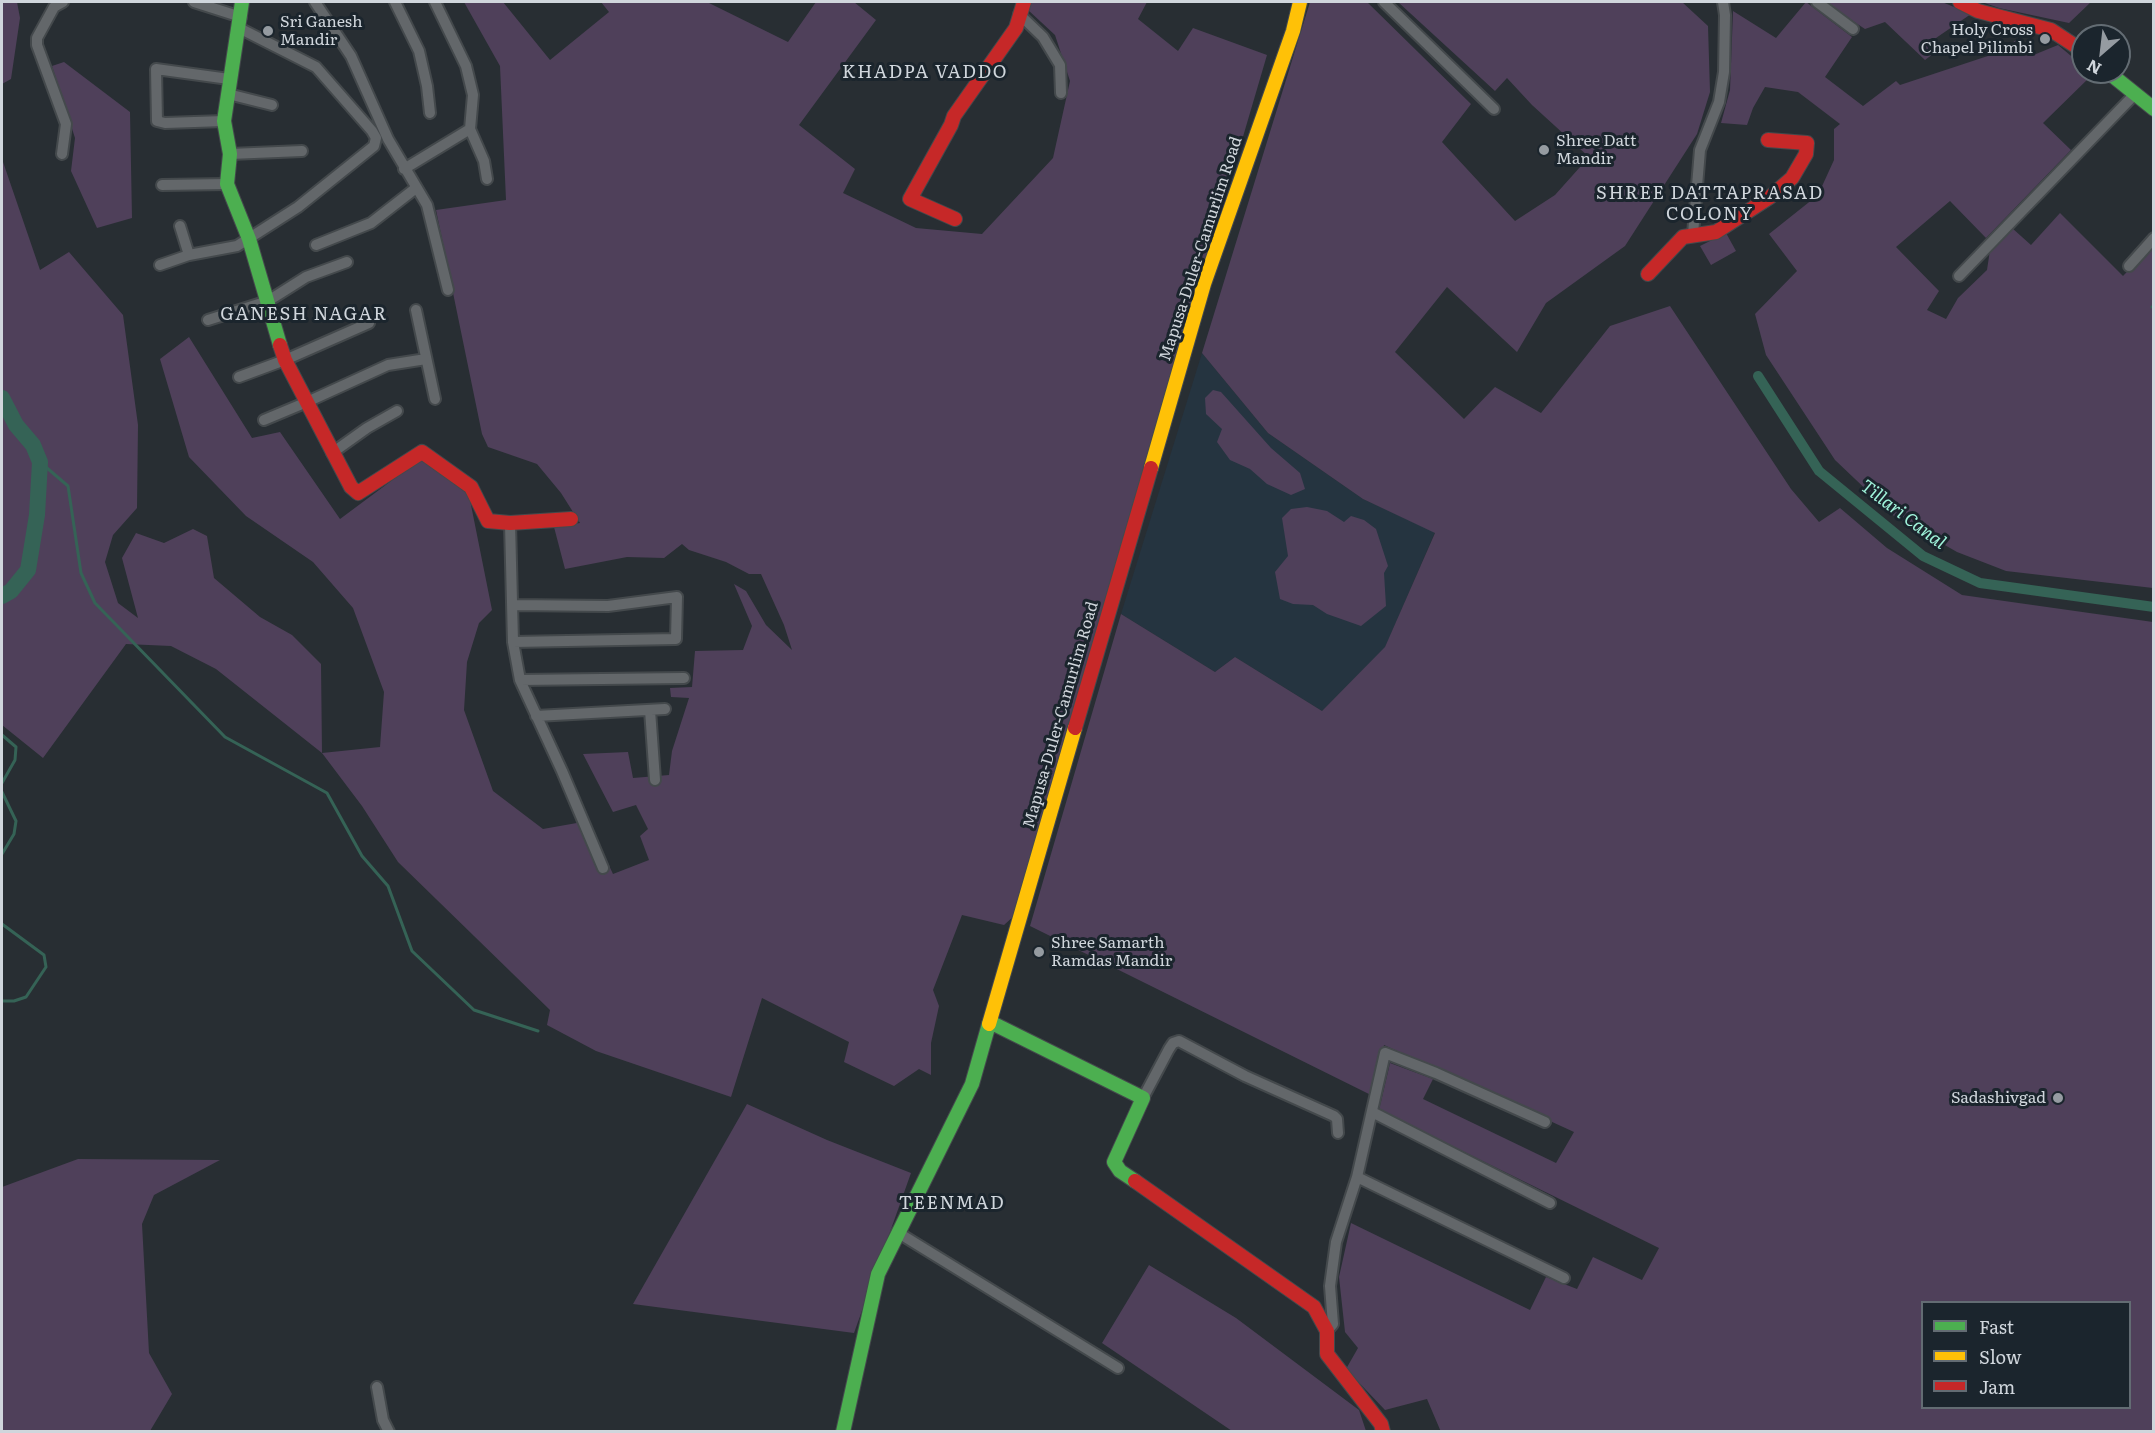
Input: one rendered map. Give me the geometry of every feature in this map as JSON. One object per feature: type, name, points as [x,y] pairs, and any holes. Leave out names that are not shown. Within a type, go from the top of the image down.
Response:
[{"type":"street","points":[[62,154],[66,124],[37,45],[37,38],[54,7],[63,2]]},
{"type":"street","points":[[160,265],[189,255],[237,246],[249,239],[298,207],[374,146],[376,138],[316,67],[240,22],[194,2]]},
{"type":"street","points":[[242,2],[224,121],[230,154],[227,183],[249,239],[285,360],[351,487],[358,493],[422,452],[471,487],[488,521],[510,523],[572,519]]},
{"type":"street","points":[[315,2],[351,56],[388,140],[427,205],[448,290]]},
{"type":"street","points":[[395,2],[419,51],[430,113]]},
{"type":"street","points":[[435,2],[466,66],[473,95],[470,129],[484,161],[487,178]]},
{"type":"street","name":"Mapusa-Duler-Camurlim Road","points":[[843,1431],[878,1274],[972,1084],[1204,284],[1293,31],[1300,2]]},
{"type":"street","points":[[1384,2],[1494,109]]},
{"type":"street","points":[[1693,234],[1700,150],[1719,102],[1724,72],[1724,2]]},
{"type":"street","points":[[1817,2],[1853,29]]},
{"type":"street","points":[[1960,2],[1978,11],[2051,30],[2071,43]]},
{"type":"street","points":[[1022,8],[1060,65],[1061,93]]},
{"type":"street","points":[[955,219],[910,199],[954,116],[1016,28],[1022,8]]},
{"type":"street","points":[[224,121],[165,123],[157,121],[156,69],[229,79]]},
{"type":"street","points":[[2123,84],[2154,109]]},
{"type":"street","points":[[228,94],[272,105]]},
{"type":"street","points":[[1959,276],[2135,94]]},
{"type":"street","points":[[404,169],[470,129]]},
{"type":"street","points":[[1648,274],[1683,237],[1716,232],[1770,196],[1792,178],[1806,154],[1807,143],[1768,140]]},
{"type":"street","points":[[230,154],[302,151]]},
{"type":"street","points":[[162,185],[227,183]]},
{"type":"street","points":[[316,245],[371,223],[416,188]]},
{"type":"street","points":[[180,226],[189,255]]},
{"type":"street","points":[[2129,266],[2154,238]]},
{"type":"street","points":[[208,320],[268,301],[306,278],[347,262]]},
{"type":"street","points":[[416,310],[435,399]]},
{"type":"street","points":[[239,377],[285,360],[369,323]]},
{"type":"street","points":[[264,420],[388,365],[426,359]]},
{"type":"street","points":[[332,453],[367,428],[397,411]]},
{"type":"street","points":[[510,523],[513,642],[520,680],[603,868]]},
{"type":"street","points":[[512,605],[608,606],[677,597],[676,639],[513,642]]},
{"type":"street","points":[[520,680],[684,678]]},
{"type":"street","points":[[537,716],[664,709]]},
{"type":"street","points":[[650,710],[655,780]]},
{"type":"street","points":[[990,1022],[1143,1098]]},
{"type":"street","points":[[1338,1133],[1337,1119],[1334,1116],[1245,1076],[1179,1041],[1173,1043],[1169,1049],[1143,1098],[1114,1162],[1120,1171],[1314,1307],[1327,1331],[1327,1354],[1381,1424],[1383,1431]]},
{"type":"street","points":[[1327,1331],[1334,1324],[1329,1286],[1336,1242],[1358,1177],[1385,1053],[1545,1122]]},
{"type":"street","points":[[1372,1112],[1550,1203]]},
{"type":"street","points":[[1358,1177],[1564,1278]]},
{"type":"street","points":[[897,1232],[1118,1368]]},
{"type":"street","points":[[377,1387],[383,1420],[389,1431]]},
{"type":"shaded area","points":[[2,2],[17,2],[20,18],[11,79],[2,84]]},
{"type":"shaded area","points":[[464,2],[503,2],[550,60],[609,12],[601,2],[710,2],[788,42],[816,2],[854,2],[876,20],[799,125],[855,169],[843,193],[916,228],[982,234],[1053,158],[1070,81],[1055,35],[1027,9],[1030,2],[1147,2],[1138,19],[1178,51],[1193,28],[1267,55],[1014,916],[1004,925],[962,915],[933,990],[939,1006],[931,1043],[931,1075],[919,1069],[894,1086],[844,1062],[849,1042],[762,998],[731,1097],[596,1051],[547,1025],[550,1010],[398,862],[362,806],[322,753],[380,747],[384,692],[353,608],[313,562],[246,516],[189,457],[160,359],[189,337],[252,438],[280,432],[340,519],[422,458],[469,495],[492,610],[479,623],[467,662],[464,710],[493,791],[543,829],[588,821],[613,874],[649,860],[640,836],[648,829],[636,805],[613,812],[583,754],[628,752],[633,778],[669,775],[672,751],[689,698],[671,697],[670,688],[692,687],[695,651],[743,650],[752,626],[734,584],[746,591],[766,625],[792,650],[784,625],[761,574],[749,574],[726,562],[689,550],[682,544],[664,558],[627,557],[565,569],[554,527],[580,523],[561,493],[537,464],[488,447],[482,434],[436,210],[506,200],[500,66]]},
{"type":"shaded area","points":[[1310,2],[1367,2],[1471,104],[1442,142],[1515,221],[1555,195],[1589,157],[1532,105],[1507,78],[1495,91],[1398,2],[1682,2],[1708,26],[1710,92],[1697,134],[1625,246],[1546,303],[1517,352],[1447,287],[1395,352],[1464,419],[1495,387],[1541,413],[1610,326],[1670,306],[1791,489],[1819,522],[1840,508],[1887,548],[1962,595],[2153,622],[2153,1431],[1441,1432],[1427,1399],[1385,1410],[1346,1369],[1358,1348],[1345,1332],[1339,1277],[1351,1223],[1530,1310],[1546,1277],[1577,1289],[1593,1257],[1642,1280],[1659,1248],[1379,1110],[1390,1063],[1433,1079],[1423,1099],[1556,1163],[1574,1132],[1384,1045],[1375,1097],[1030,926],[1121,614],[1215,672],[1235,657],[1322,711],[1385,647],[1435,533],[1363,499],[1268,433],[1202,353]]},
{"type":"shaded area","points":[[1806,2],[1852,37],[1825,77],[1863,106],[1896,81],[1900,85],[2003,51],[2018,38],[2036,54],[2058,45],[2071,56],[2071,84],[2083,84],[2043,123],[2071,150],[1986,238],[1950,201],[1896,247],[1939,291],[1927,310],[1946,319],[1958,298],[1987,270],[1990,250],[2012,228],[2031,245],[2060,213],[2123,276],[2153,245],[2153,588],[2006,571],[1957,552],[1894,516],[1835,460],[1766,355],[1755,314],[1797,271],[1769,234],[1818,195],[1834,160],[1834,129],[1840,124],[1798,92],[1765,87],[1753,108],[1747,125],[1721,123],[1730,90],[1733,11],[1776,38]]},
{"type":"shaded area","points":[[1827,2],[1942,2],[1971,14],[1936,38],[1933,54],[1925,60],[1885,22],[1865,29]]},
{"type":"shaded area","points":[[1982,2],[2091,2],[2069,23],[1999,8]]},
{"type":"shaded area","points":[[64,62],[130,112],[132,218],[97,228],[71,171],[75,138],[52,66]]},
{"type":"shaded area","points":[[2,159],[40,270],[69,252],[123,315],[138,425],[137,508],[113,535],[105,562],[118,603],[138,618],[122,558],[136,533],[164,543],[193,529],[207,536],[214,578],[260,617],[292,635],[321,664],[322,753],[216,669],[171,646],[126,644],[43,758],[2,725]]},
{"type":"shaded area","points":[[1726,233],[1736,251],[1711,265],[1700,246]]},
{"type":"shaded area","points":[[1202,353],[1268,433],[1363,499],[1435,532],[1385,648],[1322,711],[1235,657],[1215,672],[1121,614]]},
{"type":"shaded area","points":[[1213,390],[1221,392],[1271,448],[1300,473],[1305,489],[1291,495],[1267,484],[1250,469],[1230,460],[1217,442],[1222,429],[1206,414],[1205,398]]},
{"type":"shaded area","points":[[1307,507],[1327,511],[1344,522],[1351,516],[1364,520],[1376,529],[1388,566],[1384,573],[1386,606],[1361,626],[1327,614],[1313,605],[1293,604],[1280,599],[1275,572],[1288,556],[1282,518],[1291,509]]},
{"type":"shaded area","points":[[747,1104],[827,1140],[911,1173],[854,1333],[633,1304]]},
{"type":"shaded area","points":[[78,1159],[220,1160],[154,1195],[142,1224],[149,1353],[172,1394],[150,1431],[2,1431],[2,1187]]},
{"type":"shaded area","points":[[1149,1265],[1236,1318],[1359,1410],[1366,1431],[1232,1431],[1102,1343]]},
{"type":"waterway","name":"Tillari Canal","points":[[1758,376],[1819,471],[1923,556],[1980,583],[2154,607]]},
{"type":"waterway","points":[[2,398],[16,425],[33,445],[40,462],[37,515],[28,570],[11,591],[2,596]]},
{"type":"waterway","points":[[40,462],[68,486],[81,573],[95,603],[225,737],[327,793],[362,856],[388,886],[412,951],[474,1010],[538,1031]]},
{"type":"waterway","points":[[2,735],[16,747],[15,760],[2,783]]},
{"type":"waterway","points":[[2,792],[16,821],[14,834],[2,854]]},
{"type":"waterway","points":[[2,924],[44,955],[46,967],[26,997],[14,1001],[2,1001]]},
{"type":"traffic: fast","points":[[242,2],[224,121],[230,154],[227,184],[249,239],[280,345]]},
{"type":"traffic: fast","points":[[2123,84],[2154,109]]},
{"type":"traffic: fast","points":[[990,1022],[1143,1098],[1114,1162],[1120,1171],[1135,1181]]},
{"type":"traffic: fast","points":[[843,1432],[878,1274],[972,1084],[989,1024]]},
{"type":"traffic: slow","points":[[1151,468],[1204,284],[1293,31],[1300,2]]},
{"type":"traffic: slow","points":[[989,1024],[1075,728]]},
{"type":"traffic: jam","points":[[955,219],[910,199],[954,116],[1016,28],[1024,2]]},
{"type":"traffic: jam","points":[[1960,2],[1978,11],[2051,30],[2071,43]]},
{"type":"traffic: jam","points":[[1648,274],[1683,237],[1716,232],[1770,197],[1792,178],[1806,154],[1807,143],[1768,140]]},
{"type":"traffic: jam","points":[[280,345],[285,360],[351,487],[358,493],[422,452],[471,487],[488,521],[510,523],[571,519]]},
{"type":"traffic: jam","points":[[1075,728],[1151,468]]},
{"type":"traffic: jam","points":[[1135,1181],[1314,1307],[1327,1331],[1327,1354],[1381,1424],[1383,1432]]},
{"type":"place","name":"Sri Ganesh Mandir","points":[[268,31]]},
{"type":"place","name":"Holy Cross Chapel Pilimbi","points":[[2045,39]]},
{"type":"place","name":"Shree Datt Mandir","points":[[1544,150]]},
{"type":"place","name":"Shree Samarth Ramdas Mandir","points":[[1039,952]]},
{"type":"place","name":"Sadashivgad","points":[[2058,1098]]},
{"type":"district","name":"KHADPA VADDO","points":[[925,73]]},
{"type":"district","name":"SHREE DATTAPRASAD COLONY","points":[[1710,204]]},
{"type":"district","name":"GANESH NAGAR","points":[[304,315]]},
{"type":"district","name":"TEENMAD","points":[[952,1204]]}]
